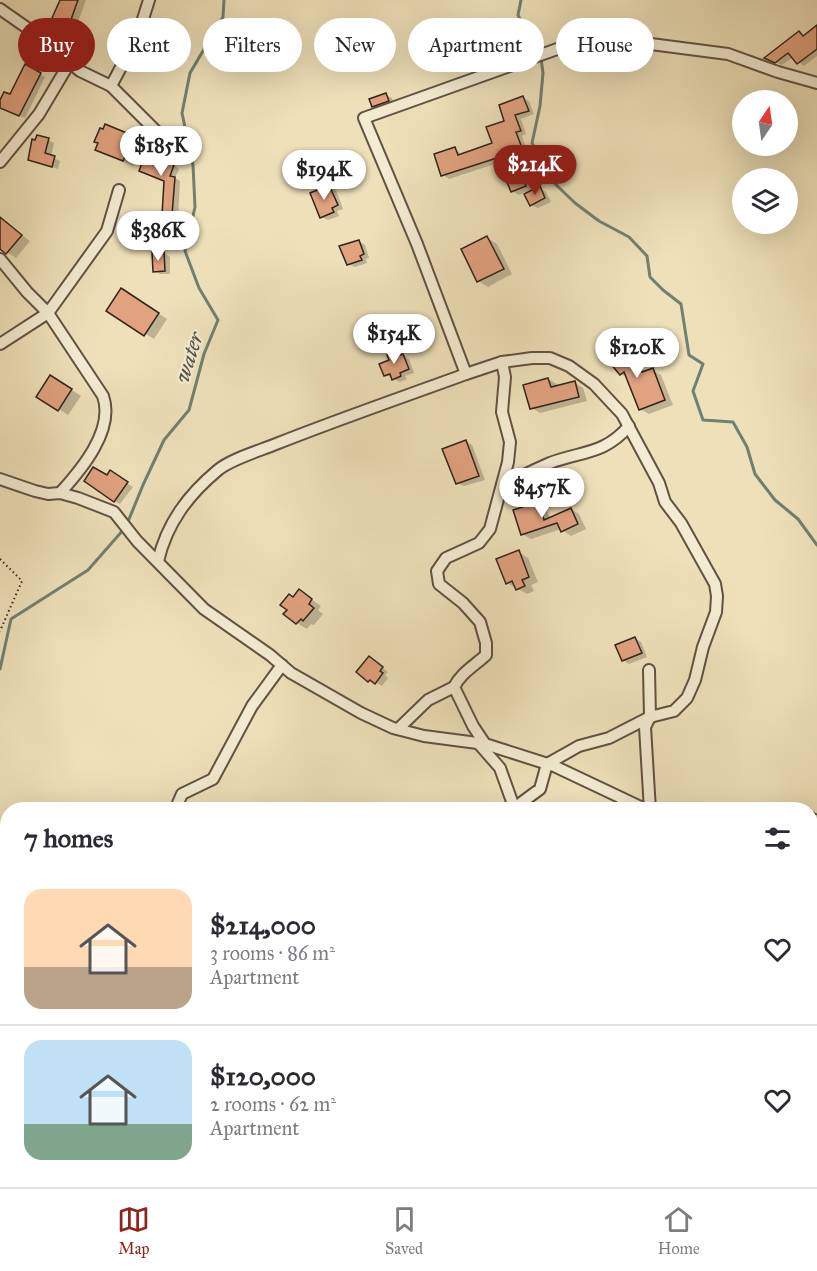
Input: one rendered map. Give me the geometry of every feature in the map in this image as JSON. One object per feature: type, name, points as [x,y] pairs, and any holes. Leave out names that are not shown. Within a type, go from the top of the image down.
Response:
[{"type":"street","points":[[111,86],[138,35],[149,0]]},
{"type":"street","points":[[0,9],[18,22]]},
{"type":"street","points":[[466,374],[417,244],[364,118],[574,43],[620,40],[728,54],[817,83]]},
{"type":"street","points":[[0,162],[39,114],[64,72]]},
{"type":"street","points":[[84,72],[111,86],[171,146]]},
{"type":"street","points":[[0,344],[48,313],[107,231],[119,189]]},
{"type":"street","points":[[0,259],[48,313],[103,396],[107,408],[104,424],[88,462],[60,493]]},
{"type":"street","points":[[158,561],[163,541],[173,519],[197,490],[220,469],[299,435],[502,362],[550,358],[569,366],[594,384],[622,414],[659,483],[665,502],[681,523],[715,584],[716,612],[703,647],[695,680],[687,698],[674,711],[650,717],[609,738],[579,746],[547,764],[540,789],[521,802]]},
{"type":"street","points":[[398,729],[428,700],[454,687],[459,676],[486,655],[486,643],[480,622],[463,603],[440,584],[437,571],[446,558],[478,543],[490,529],[508,462],[510,442],[502,412],[505,377],[502,362]]},
{"type":"street","points":[[502,485],[552,462],[597,450],[618,439],[629,426]]},
{"type":"street","points":[[0,479],[35,491],[48,494],[60,493],[78,498],[114,512],[137,541],[204,609],[291,673],[345,705],[398,729],[424,736],[482,744],[547,764],[630,802]]},
{"type":"street","points":[[179,802],[182,794],[213,780],[252,706],[282,665]]},
{"type":"street","points":[[648,802],[645,727],[650,717],[649,670]]},
{"type":"street","points":[[454,687],[482,744],[500,768],[513,802]]},
{"type":"path","points":[[0,559],[22,581],[0,631]]},
{"type":"building","points":[[60,0],[78,0],[72,18],[52,18]]},
{"type":"building","points":[[817,25],[817,49],[797,64],[788,53],[775,63],[764,58],[799,31],[803,36]]},
{"type":"building","points":[[21,72],[41,73],[19,116],[0,108],[0,100],[4,92],[10,94]]},
{"type":"building","points":[[386,93],[389,101],[372,107],[369,99]]},
{"type":"building","points":[[523,96],[529,111],[515,115],[521,131],[516,132],[522,148],[514,150],[526,186],[511,192],[497,158],[441,176],[434,154],[455,147],[458,155],[492,143],[486,127],[504,121],[499,105]]},
{"type":"building","points":[[105,124],[134,136],[123,161],[95,150],[98,143],[94,142],[100,128],[103,129]]},
{"type":"building","points":[[37,135],[49,138],[45,153],[55,156],[52,167],[28,160],[32,139],[35,140]]},
{"type":"building","points":[[147,150],[170,159],[168,163],[174,165],[170,176],[175,177],[172,215],[162,215],[164,181],[139,171]]},
{"type":"building","points":[[329,185],[338,205],[332,208],[334,212],[320,218],[310,193]]},
{"type":"building","points":[[540,186],[545,198],[530,206],[524,194]]},
{"type":"building","points":[[0,217],[22,235],[6,254],[0,249]]},
{"type":"building","points":[[487,236],[504,269],[477,282],[461,249]]},
{"type":"building","points":[[359,240],[364,254],[360,256],[362,260],[347,265],[339,246]]},
{"type":"building","points":[[164,251],[165,271],[153,272],[152,252]]},
{"type":"building","points":[[121,288],[159,313],[144,336],[106,311]]},
{"type":"building","points":[[620,345],[642,372],[653,368],[665,400],[639,410],[624,372],[620,375],[605,357]]},
{"type":"building","points":[[398,351],[400,355],[403,354],[409,369],[392,380],[390,374],[384,376],[379,364],[389,360],[387,355]]},
{"type":"building","points":[[50,375],[72,389],[58,411],[36,397]]},
{"type":"building","points":[[548,378],[551,387],[575,381],[579,397],[530,409],[523,385]]},
{"type":"building","points":[[466,440],[479,476],[456,484],[442,449]]},
{"type":"building","points":[[93,467],[107,475],[110,470],[128,482],[114,502],[84,481]]},
{"type":"building","points":[[538,502],[544,520],[571,508],[578,524],[561,532],[557,523],[521,535],[513,510]]},
{"type":"building","points":[[519,550],[529,577],[522,580],[525,586],[516,590],[512,581],[506,584],[496,559]]},
{"type":"building","points":[[299,589],[312,599],[309,604],[314,608],[303,621],[301,619],[296,624],[283,614],[287,610],[280,605],[289,594],[293,597]]},
{"type":"building","points":[[635,637],[642,653],[622,661],[615,645]]},
{"type":"building","points":[[369,656],[383,667],[380,671],[383,673],[375,684],[370,680],[368,682],[356,672]]},
{"type":"waterway","name":"water","points":[[127,524],[164,440],[189,410],[204,354],[218,320],[199,288],[185,251],[195,207],[193,165],[182,113],[190,73],[223,17],[224,0]]},
{"type":"waterway","points":[[521,0],[518,15],[527,33],[539,44],[543,73],[540,106],[532,143],[548,177],[575,203],[599,221],[629,237],[647,256],[650,277],[681,304],[689,355],[703,364],[693,391],[703,420],[733,422],[747,447],[755,474],[775,500],[798,519],[817,545]]},
{"type":"waterway","name":"water","points":[[0,669],[11,619],[88,570],[124,529]]}]
